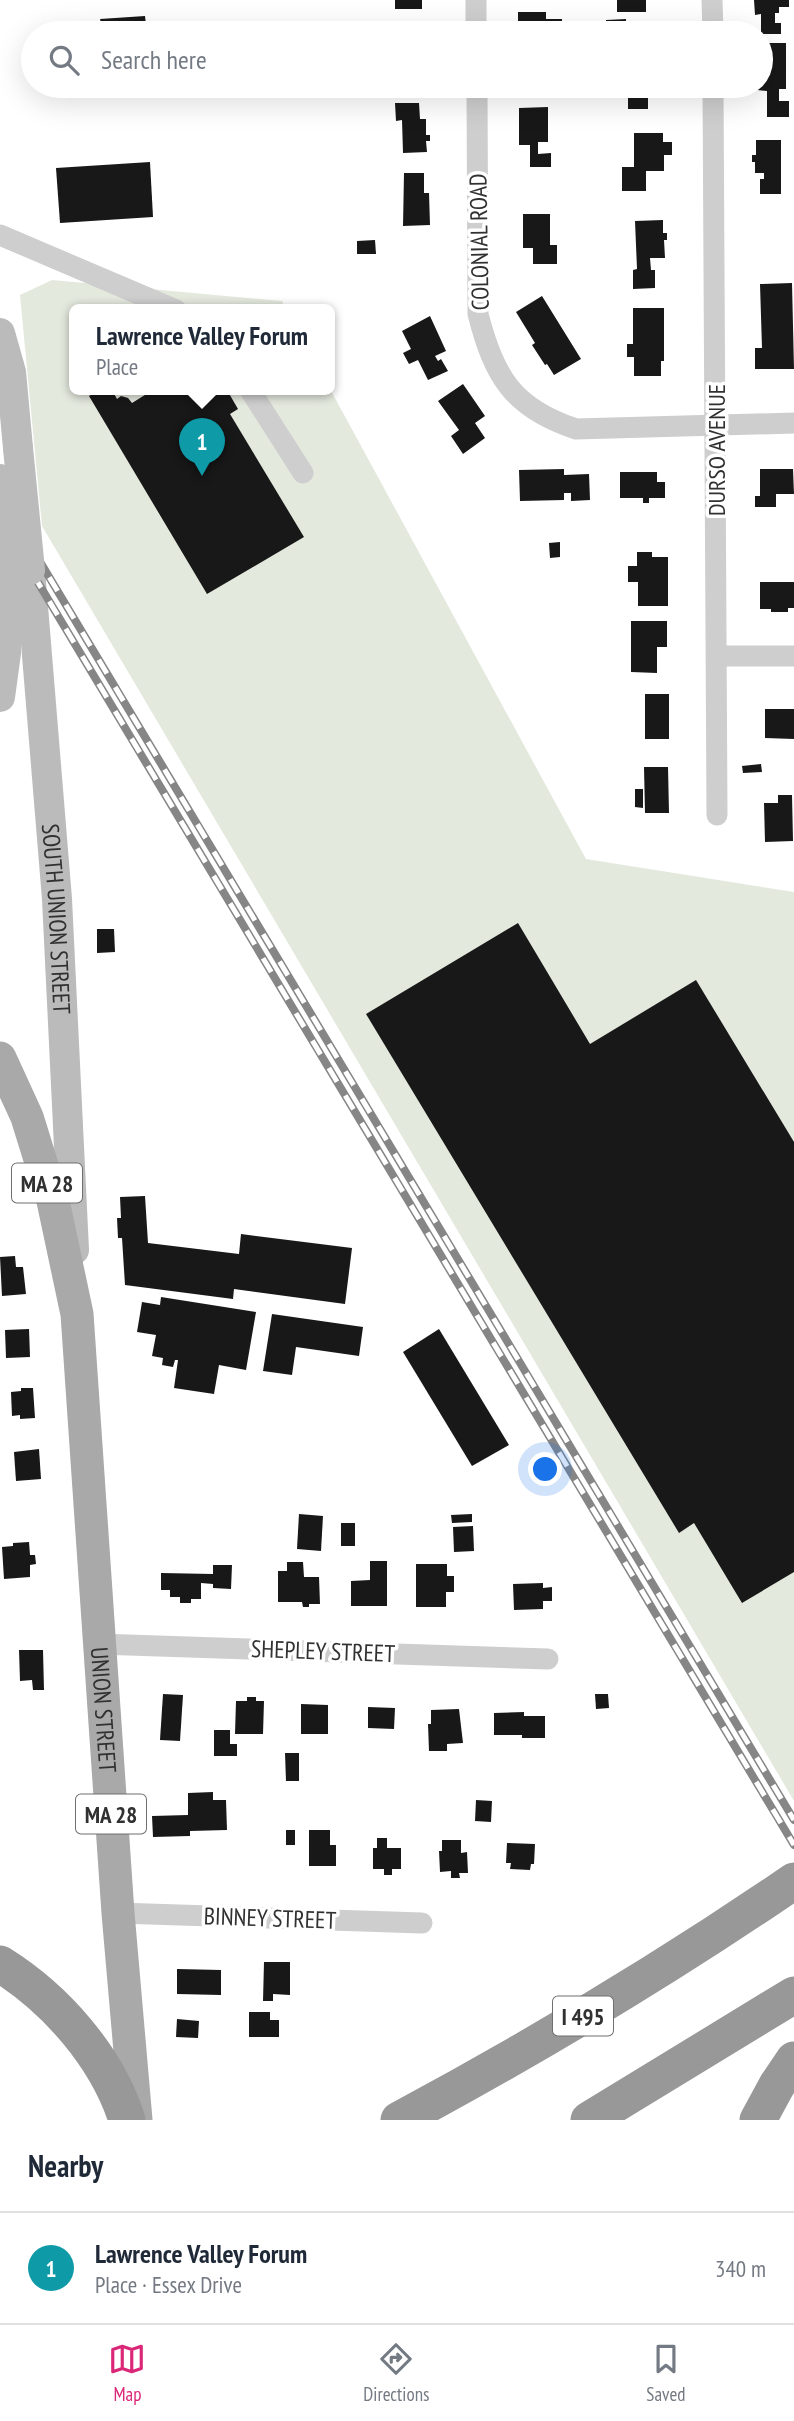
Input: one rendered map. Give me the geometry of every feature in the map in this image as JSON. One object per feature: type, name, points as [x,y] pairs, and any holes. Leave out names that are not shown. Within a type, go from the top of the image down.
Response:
[{"type":"highway","name":"I 495","points":[[399,2120],[546,2038],[794,1881]]},
{"type":"highway","points":[[0,1964],[30,1986],[74,2029],[104,2071],[119,2098],[127,2120]]},
{"type":"highway","points":[[589,2120],[794,1995]]},
{"type":"highway","points":[[758,2120],[794,2060]]},
{"type":"main road","name":"SOUTH UNION STREET","points":[[0,333],[11,372],[18,448],[18,566],[57,899],[77,1314],[90,1508]]},
{"type":"main road","points":[[0,480],[18,566],[0,697]]},
{"type":"main road","name":"MA 28","points":[[0,1058],[8,1099],[27,1117],[53,1200],[77,1314]]},
{"type":"main road","name":"UNION STREET","points":[[90,1508],[118,1913],[136,2120]]},
{"type":"street","points":[[476,0],[477,21]]},
{"type":"street","points":[[712,0],[713,21]]},
{"type":"street","name":"COLONIAL ROAD","points":[[477,98],[478,314],[485,341],[498,372],[518,399],[548,419],[576,429],[794,422]]},
{"type":"street","name":"DURSO AVENUE","points":[[713,98],[718,815]]},
{"type":"street","points":[[0,235],[162,304]]},
{"type":"street","points":[[253,395],[303,473]]},
{"type":"street","points":[[717,656],[794,656]]},
{"type":"street","name":"SHEPLEY STREET","points":[[99,1644],[548,1659]]},
{"type":"street","name":"BINNEY STREET","points":[[118,1913],[422,1923]]},
{"type":"shaded area","points":[[52,280],[282,301],[283,304],[69,304],[69,395],[333,395],[586,859],[794,892],[794,1801],[42,526],[20,295]]},
{"type":"building","points":[[395,0],[422,0],[422,9],[395,9]]},
{"type":"building","points":[[617,0],[646,0],[646,12],[617,12]]},
{"type":"building","points":[[754,0],[789,0],[789,7],[779,7],[779,13],[775,13],[775,23],[781,23],[781,34],[773,34],[773,21],[761,21],[761,14],[755,15]]},
{"type":"building","points":[[518,12],[546,12],[546,19],[562,19],[562,21],[518,21]]},
{"type":"building","points":[[145,16],[146,21],[100,21]]},
{"type":"building","points":[[773,43],[786,43],[786,89],[779,89],[779,101],[789,101],[789,117],[767,117],[767,98],[773,98]]},
{"type":"building","points":[[628,98],[648,98],[648,109],[628,109]]},
{"type":"building","points":[[395,103],[419,103],[420,119],[426,119],[426,135],[430,135],[430,141],[426,141],[427,152],[403,153],[402,120],[396,121]]},
{"type":"building","points":[[548,107],[548,142],[538,142],[538,154],[551,153],[551,167],[530,167],[530,145],[519,145],[519,108]]},
{"type":"building","points":[[634,133],[663,133],[663,142],[672,142],[672,155],[664,155],[664,171],[646,171],[646,191],[622,191],[622,167],[634,167]]},
{"type":"building","points":[[756,140],[781,140],[781,194],[760,194],[760,179],[764,179],[764,173],[755,173],[755,162],[752,162],[752,155],[756,155]]},
{"type":"building","points":[[150,162],[153,217],[60,223],[56,168]]},
{"type":"building","points":[[404,173],[424,173],[424,193],[429,193],[430,225],[403,226]]},
{"type":"building","points":[[523,214],[550,214],[550,245],[557,245],[557,264],[533,264],[533,248],[523,248]]},
{"type":"building","points":[[663,220],[663,233],[667,233],[667,240],[664,240],[665,258],[650,258],[651,270],[655,270],[655,288],[633,289],[633,270],[637,269],[635,221]]},
{"type":"building","points":[[375,240],[376,254],[357,254],[357,241]]},
{"type":"building","points":[[792,283],[794,369],[755,369],[755,348],[762,348],[760,284]]},
{"type":"building","points":[[542,296],[581,359],[554,375],[532,345],[535,343],[516,312]]},
{"type":"building","points":[[633,308],[664,308],[664,361],[661,361],[661,376],[634,376],[634,357],[627,357],[627,344],[633,344]]},
{"type":"building","points":[[430,316],[446,351],[435,356],[438,361],[441,359],[448,371],[428,380],[418,360],[409,364],[403,353],[411,349],[402,331]]},
{"type":"building","points":[[463,384],[485,416],[475,423],[485,438],[463,454],[451,436],[459,430],[438,401]]},
{"type":"building","points":[[115,395],[117,399],[121,396],[132,403],[145,395],[230,395],[238,409],[230,414],[304,537],[207,594],[89,396]]},
{"type":"building","points":[[564,469],[564,475],[589,474],[590,500],[571,501],[571,493],[564,493],[564,500],[520,501],[519,470]]},
{"type":"building","points":[[760,469],[793,469],[794,494],[776,494],[776,507],[755,507],[755,496],[760,496]]},
{"type":"building","points":[[620,472],[657,472],[657,482],[665,482],[665,498],[649,498],[649,503],[643,503],[643,498],[620,498]]},
{"type":"building","points":[[560,542],[560,557],[550,558],[549,543]]},
{"type":"building","points":[[637,552],[652,552],[652,557],[668,557],[668,606],[638,606],[638,582],[628,582],[628,566],[637,566]]},
{"type":"building","points":[[760,582],[794,582],[794,608],[788,608],[788,612],[760,609]]},
{"type":"building","points":[[631,621],[667,621],[667,647],[657,647],[657,673],[631,672]]},
{"type":"building","points":[[645,694],[669,694],[669,739],[645,739]]},
{"type":"building","points":[[765,709],[794,709],[794,739],[765,738]]},
{"type":"building","points":[[761,764],[762,772],[743,773],[742,766]]},
{"type":"building","points":[[644,767],[668,767],[669,813],[645,813]]},
{"type":"building","points":[[635,789],[643,789],[643,808],[635,807]]},
{"type":"building","points":[[778,795],[792,795],[793,841],[765,842],[764,803],[778,803]]},
{"type":"building","points":[[518,923],[590,1044],[696,980],[794,1142],[794,1572],[742,1603],[694,1523],[679,1533],[366,1014]]},
{"type":"building","points":[[97,929],[114,929],[115,952],[97,953]]},
{"type":"building","points":[[145,1196],[148,1243],[239,1254],[241,1234],[352,1248],[345,1304],[234,1289],[233,1299],[125,1285],[122,1238],[118,1238],[120,1197]]},
{"type":"building","points":[[15,1256],[16,1267],[23,1267],[26,1294],[2,1296],[0,1257]]},
{"type":"building","points":[[161,1297],[256,1312],[246,1370],[219,1365],[214,1394],[174,1388],[178,1360],[175,1360],[173,1367],[162,1365],[163,1358],[152,1356],[156,1335],[137,1332],[142,1302],[160,1305]]},
{"type":"building","points":[[272,1314],[363,1327],[359,1356],[296,1347],[292,1375],[263,1371]]},
{"type":"building","points":[[29,1329],[30,1357],[6,1358],[5,1330]]},
{"type":"building","points":[[439,1329],[509,1445],[472,1466],[403,1352]]},
{"type":"building","points":[[21,1388],[33,1388],[35,1418],[20,1419],[20,1415],[12,1416],[11,1392],[21,1391]]},
{"type":"building","points":[[39,1449],[41,1479],[16,1481],[14,1452]]},
{"type":"building","points":[[299,1514],[323,1516],[321,1551],[297,1549]]},
{"type":"building","points":[[472,1514],[472,1522],[452,1523],[451,1515]]},
{"type":"building","points":[[341,1523],[355,1523],[355,1546],[341,1546]]},
{"type":"building","points":[[473,1526],[474,1551],[454,1552],[453,1527]]},
{"type":"building","points":[[29,1542],[30,1555],[35,1555],[36,1564],[30,1565],[30,1577],[4,1579],[2,1547]]},
{"type":"building","points":[[370,1561],[387,1561],[387,1606],[351,1606],[351,1581],[370,1580]]},
{"type":"building","points":[[287,1562],[303,1562],[304,1577],[319,1577],[320,1604],[303,1607],[302,1602],[278,1602],[278,1571],[287,1571]]},
{"type":"building","points":[[416,1564],[447,1564],[447,1576],[454,1576],[454,1592],[446,1592],[446,1607],[416,1607]]},
{"type":"building","points":[[213,1565],[232,1565],[231,1589],[213,1588],[213,1584],[201,1583],[201,1599],[191,1599],[191,1603],[180,1603],[180,1597],[170,1597],[170,1590],[161,1590],[161,1573],[213,1574]]},
{"type":"building","points":[[543,1583],[543,1588],[552,1587],[552,1601],[543,1601],[543,1609],[514,1610],[513,1584]]},
{"type":"building","points":[[19,1650],[43,1650],[44,1690],[33,1690],[32,1680],[20,1681]]},
{"type":"building","points":[[163,1694],[183,1695],[180,1741],[160,1740]]},
{"type":"building","points":[[595,1694],[608,1694],[609,1708],[596,1709]]},
{"type":"building","points":[[247,1697],[264,1701],[263,1734],[235,1734],[236,1701],[247,1701]]},
{"type":"building","points":[[301,1704],[328,1705],[328,1734],[301,1734]]},
{"type":"building","points":[[368,1707],[395,1708],[394,1729],[368,1728]]},
{"type":"building","points":[[459,1709],[463,1743],[447,1744],[447,1751],[429,1751],[428,1724],[431,1724],[431,1710]]},
{"type":"building","points":[[524,1712],[524,1716],[545,1716],[545,1738],[494,1735],[494,1713]]},
{"type":"building","points":[[214,1730],[230,1730],[230,1744],[237,1744],[237,1756],[214,1756]]},
{"type":"building","points":[[285,1753],[299,1753],[299,1781],[286,1781]]},
{"type":"building","points":[[213,1792],[213,1800],[226,1800],[227,1830],[190,1831],[190,1836],[153,1837],[152,1816],[188,1815],[188,1793]]},
{"type":"building","points":[[476,1800],[492,1801],[491,1822],[475,1821]]},
{"type":"building","points":[[286,1830],[295,1830],[295,1845],[286,1845]]},
{"type":"building","points":[[309,1830],[330,1830],[330,1845],[336,1845],[336,1866],[309,1866]]},
{"type":"building","points":[[377,1838],[387,1838],[387,1848],[401,1848],[401,1869],[392,1869],[392,1875],[384,1875],[384,1869],[373,1869],[373,1848],[377,1848]]},
{"type":"building","points":[[442,1840],[461,1840],[461,1853],[467,1852],[468,1873],[459,1873],[460,1878],[451,1878],[451,1871],[440,1872],[439,1851],[442,1851]]},
{"type":"building","points":[[507,1843],[535,1844],[534,1864],[531,1864],[530,1870],[510,1869],[511,1863],[506,1863]]},
{"type":"building","points":[[264,1962],[290,1962],[290,1995],[273,1994],[273,2001],[263,2001]]},
{"type":"building","points":[[177,1969],[221,1970],[221,1995],[177,1994]]},
{"type":"building","points":[[249,2012],[270,2012],[270,2020],[279,2020],[279,2037],[249,2037]]},
{"type":"building","points":[[177,2019],[199,2021],[198,2038],[176,2037]]},
{"type":"railway","points":[[0,495],[794,1820]]},
{"type":"railway","points":[[0,519],[794,1845]]},
{"type":"place","name":"Lawrence Valley Forum","points":[[202,476]]}]
